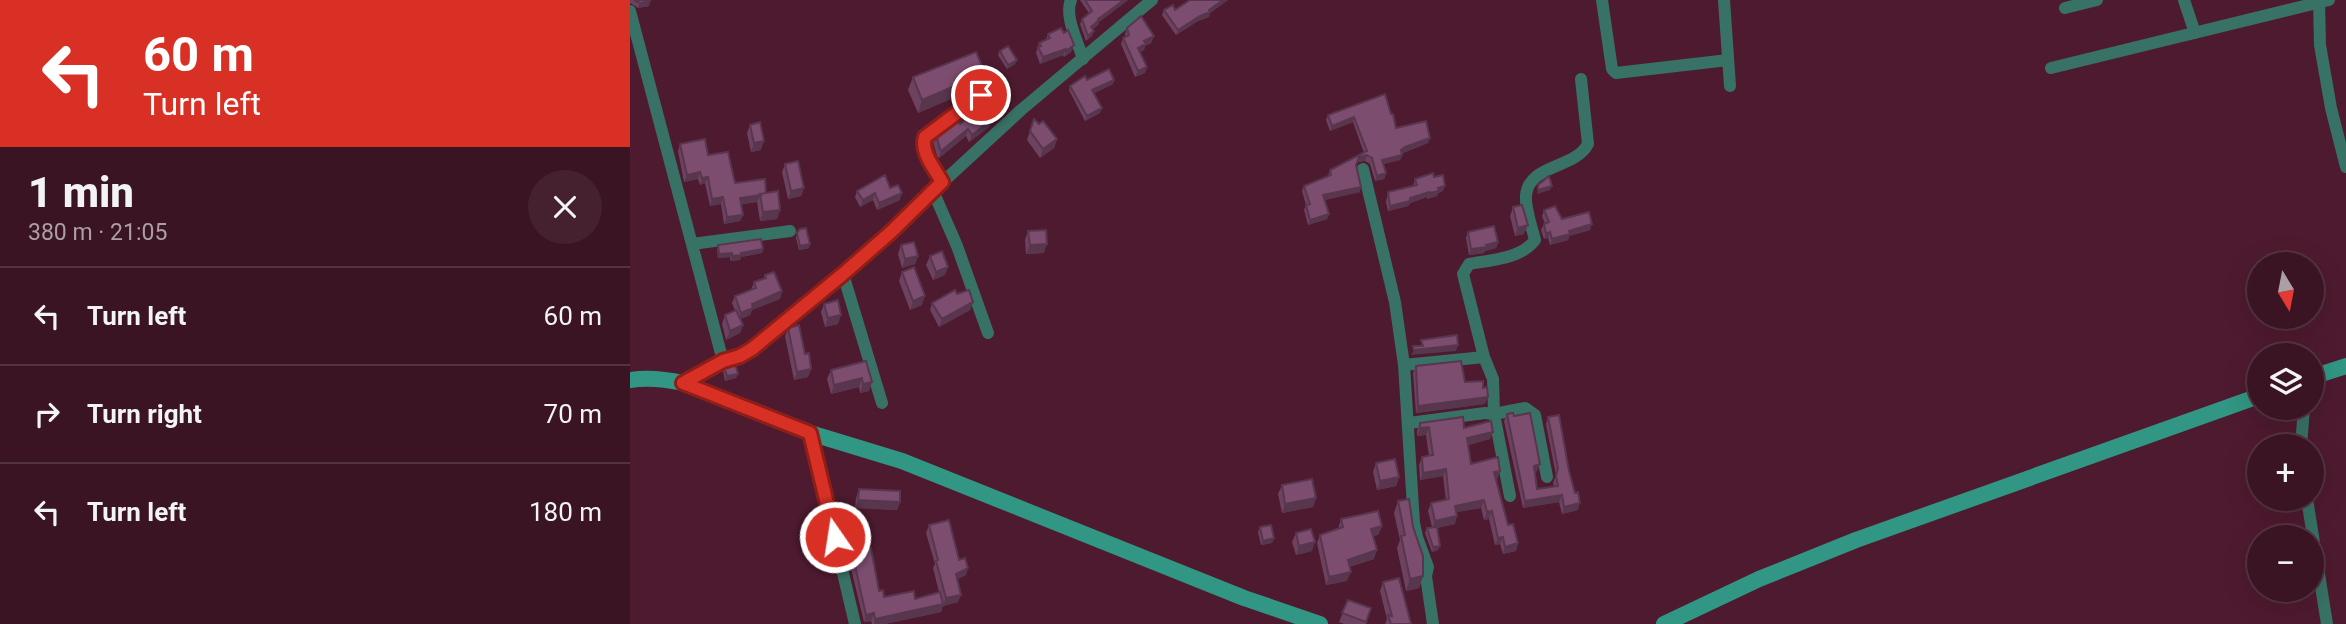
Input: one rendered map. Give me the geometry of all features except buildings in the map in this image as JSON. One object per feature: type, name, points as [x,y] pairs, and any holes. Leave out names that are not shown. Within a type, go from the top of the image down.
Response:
[{"type":"street","points":[[1071,0],[1068,7],[1070,17],[1083,59]]},
{"type":"street","points":[[683,383],[752,349],[843,274],[1021,110],[1152,0]]},
{"type":"street","points":[[1602,0],[1612,69],[1616,73],[1728,60]]},
{"type":"street","points":[[1724,0],[1730,86]]},
{"type":"street","points":[[2065,8],[2097,0]]},
{"type":"street","points":[[2184,0],[2194,33]]},
{"type":"street","points":[[2051,68],[2323,1],[2320,45],[2331,108],[2346,167]]},
{"type":"street","points":[[630,11],[723,361]]},
{"type":"street","points":[[1510,496],[1494,414],[1493,379],[1484,357],[1463,274],[1469,264],[1516,254],[1530,247],[1535,240],[1526,196],[1529,182],[1538,175],[1576,158],[1588,144],[1581,79]]},
{"type":"street","points":[[981,95],[925,137],[923,144],[988,332]]},
{"type":"street","points":[[1363,169],[1395,302],[1409,423],[1414,523],[1428,567],[1426,576],[1433,624]]},
{"type":"street","points":[[692,244],[790,231]]},
{"type":"street","points":[[843,274],[882,403]]},
{"type":"street","points":[[1404,365],[1484,357]]},
{"type":"street","points":[[2324,373],[2346,366]]},
{"type":"street","points":[[630,380],[643,378],[683,383],[810,433],[902,461],[1231,593],[1320,624]]},
{"type":"street","points":[[1664,624],[1759,579],[1856,540],[2247,400]]},
{"type":"street","points":[[1409,423],[1525,408],[1535,415],[1548,477]]},
{"type":"street","points":[[810,433],[855,624]]},
{"type":"street","points":[[2309,511],[2327,624]]},
{"type":"route","points":[[835,537],[810,433],[683,383],[752,349],[891,232],[942,182],[925,150],[925,137],[981,95]]}]
